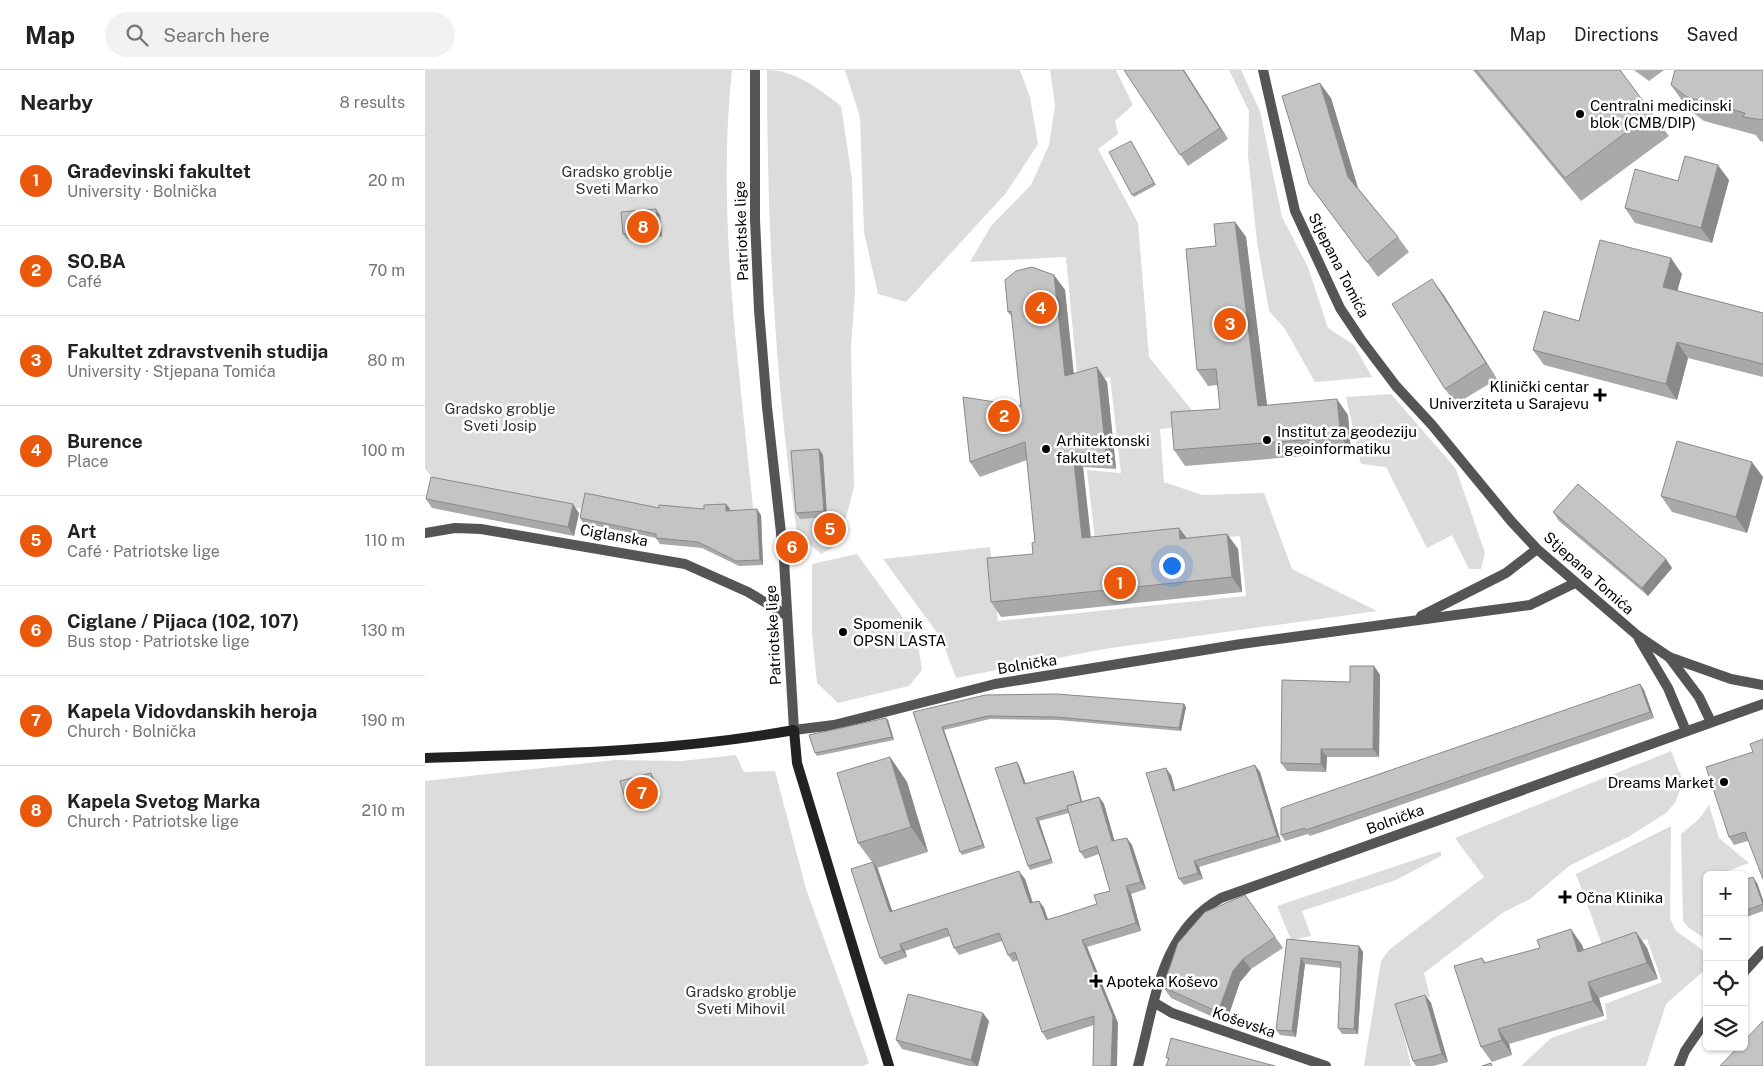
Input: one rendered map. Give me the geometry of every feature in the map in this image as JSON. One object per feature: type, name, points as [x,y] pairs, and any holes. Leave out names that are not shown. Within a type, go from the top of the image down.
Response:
[{"type":"main road","name":"Bolnička","points":[[425,758],[613,752],[739,740],[794,730]]},
{"type":"main road","name":"Patriotske lige","points":[[794,730],[797,762],[889,1066]]},
{"type":"street","name":"Patriotske lige","points":[[755,70],[755,219],[759,310],[767,407],[784,560],[794,730]]},
{"type":"street","name":"Stjepana Tomića","points":[[1264,71],[1295,210],[1340,308],[1396,386],[1537,549],[1638,636],[1669,657],[1699,697],[1711,722]]},
{"type":"street","name":"Ciglanska","points":[[425,533],[455,528],[481,530],[685,564],[748,592],[786,615]]},
{"type":"street","name":"Bolnička","points":[[1414,619],[1506,573],[1537,549]]},
{"type":"street","name":"Bolnička","points":[[794,730],[833,725],[995,684],[1241,644],[1414,619],[1530,605],[1575,583]]},
{"type":"street","name":"Stjepana Tomića","points":[[1638,636],[1668,688],[1686,731]]},
{"type":"street","points":[[1669,657],[1731,679],[1763,685]]},
{"type":"street","name":"Bolnička","points":[[1138,1066],[1167,959],[1175,942],[1183,929],[1202,910],[1221,898],[1763,704]]},
{"type":"street","points":[[1748,968],[1763,951]]},
{"type":"street","name":"Koševska","points":[[1155,1003],[1171,1013],[1326,1066]]},
{"type":"street","points":[[1679,1066],[1685,1051],[1703,1025]]},
{"type":"green space","name":"Gradsko groblje Sveti Marko","points":[[425,70],[732,70],[728,125],[728,237],[754,517],[582,509],[435,480],[425,469]]},
{"type":"green space","points":[[767,70],[787,73],[797,77],[815,87],[841,106],[852,179],[855,291],[851,348],[854,487],[839,544],[821,554],[797,533],[789,476],[774,303],[767,128]]},
{"type":"green space","points":[[845,70],[1020,70],[1030,97],[1038,144],[1006,193],[906,302],[878,294],[864,232],[860,117]]},
{"type":"green space","points":[[1050,70],[1116,70],[1133,105],[1115,121],[1118,134],[1098,149],[1138,223],[1149,357],[1203,424],[1160,429],[1164,482],[1202,495],[1264,493],[1292,569],[1377,611],[1104,649],[956,678],[941,638],[883,559],[990,547],[998,621],[1246,596],[1240,536],[1096,549],[1087,470],[1121,473],[1110,377],[1078,386],[1066,257],[970,262],[991,226],[1031,185],[1049,145],[1055,105]]},
{"type":"green space","points":[[1229,70],[1241,70],[1260,111],[1282,217],[1308,267],[1328,328],[1354,345],[1372,377],[1315,382],[1285,329],[1269,311],[1257,242],[1248,155],[1249,111]]},
{"type":"green space","points":[[1391,394],[1456,469],[1485,553],[1481,569],[1469,569],[1452,535],[1427,548],[1386,467],[1361,464],[1346,397]]},
{"type":"green space","points":[[857,554],[917,637],[922,670],[909,686],[838,703],[817,683],[812,633],[812,564]]},
{"type":"green space","points":[[1671,751],[1683,781],[1675,803],[1666,813],[1630,836],[1569,866],[1530,899],[1504,912],[1424,973],[1430,997],[1397,1005],[1411,1066],[1364,1066],[1381,961],[1389,950],[1484,877],[1455,838]]},
{"type":"green space","name":"Gradsko groblje Sveti Mihovil","points":[[736,755],[744,772],[775,771],[806,889],[869,1063],[863,1066],[425,1066],[425,781],[615,760],[682,761]]},
{"type":"green space","points":[[1709,805],[1719,838],[1749,863],[1728,871],[1703,871],[1703,937],[1689,928],[1683,921],[1681,834],[1699,819]]},
{"type":"green space","points":[[1671,826],[1670,918],[1676,931],[1703,950],[1703,972],[1666,1004],[1646,1066],[1521,1066],[1551,1038],[1607,1019],[1605,1004],[1662,982],[1647,939],[1605,953],[1576,874]]},
{"type":"green space","points":[[1441,851],[1441,856],[1396,880],[1302,911],[1311,936],[1291,940],[1277,906]]},
{"type":"building","points":[[1124,70],[1183,70],[1220,128],[1180,155]]},
{"type":"building","name":"Centralni medicinski blok (CMB/DIP)","points":[[1476,70],[1620,70],[1652,113],[1565,178]]},
{"type":"building","points":[[1675,70],[1763,70],[1763,120],[1743,117],[1745,113],[1687,97],[1671,85]]},
{"type":"building","points":[[1320,83],[1348,177],[1398,237],[1367,262],[1309,184],[1282,96]]},
{"type":"building","points":[[1131,141],[1154,183],[1132,195],[1109,152]]},
{"type":"building","points":[[1685,156],[1718,165],[1701,228],[1625,208],[1635,169],[1678,181]]},
{"type":"building","points":[[656,209],[658,231],[623,234],[621,212]]},
{"type":"building","points":[[1235,222],[1258,406],[1337,399],[1341,437],[1174,450],[1171,412],[1220,409],[1216,369],[1197,370],[1186,249],[1216,246],[1214,224]]},
{"type":"building","points":[[1600,240],[1671,258],[1663,287],[1763,313],[1763,364],[1677,342],[1666,384],[1533,350],[1544,311],[1579,321]]},
{"type":"building","points":[[1032,267],[1054,275],[1065,376],[1097,367],[1106,454],[1073,452],[1082,538],[1179,528],[1180,539],[1227,534],[1232,577],[991,602],[987,558],[1033,554],[1032,543],[1035,542],[1025,442],[970,462],[963,397],[1021,406],[1011,311],[1008,312],[1005,280],[1016,271]]},
{"type":"building","points":[[1432,279],[1486,363],[1445,389],[1392,304]]},
{"type":"building","points":[[1677,441],[1752,462],[1736,517],[1661,496]]},
{"type":"building","points":[[819,449],[824,511],[796,513],[791,451]]},
{"type":"building","points":[[431,477],[573,504],[568,527],[426,499]]},
{"type":"building","points":[[1578,484],[1666,559],[1642,588],[1553,512]]},
{"type":"building","points":[[585,493],[659,508],[659,505],[704,509],[704,505],[726,504],[726,511],[757,509],[760,560],[736,561],[698,542],[656,538],[656,534],[580,518]]},
{"type":"building","points":[[1350,666],[1374,666],[1373,749],[1321,749],[1321,764],[1281,763],[1282,680],[1350,682]]},
{"type":"building","points":[[1640,684],[1650,712],[1306,830],[1305,828],[1281,835],[1281,808]]},
{"type":"building","points":[[1057,694],[1184,704],[1179,728],[1056,717],[988,716],[942,727],[983,845],[960,852],[913,712],[985,695]]},
{"type":"building","points":[[886,718],[892,737],[815,753],[809,735]]},
{"type":"building","points":[[1763,739],[1763,879],[1745,832],[1729,837],[1706,767],[1753,752],[1750,744]]},
{"type":"building","points":[[890,757],[911,827],[858,843],[837,773]]},
{"type":"building","points":[[1017,762],[1024,784],[1073,771],[1081,802],[1067,806],[1068,809],[1036,818],[1051,859],[1028,866],[995,768]]},
{"type":"building","points":[[1255,765],[1277,836],[1194,861],[1198,873],[1179,879],[1146,773],[1166,768],[1173,791]]},
{"type":"building","points":[[651,773],[656,793],[626,802],[620,781]]},
{"type":"building","points":[[1099,797],[1112,841],[1127,838],[1141,882],[1126,886],[1136,923],[1082,940],[1113,1016],[1111,1066],[1093,1066],[1094,1016],[1042,1032],[1015,952],[1008,955],[999,933],[954,948],[947,928],[900,944],[902,950],[880,958],[851,869],[873,862],[890,912],[1019,871],[1030,903],[1039,901],[1046,920],[1060,916],[1097,904],[1094,895],[1110,891],[1097,846],[1080,852],[1067,806]]},
{"type":"building","points":[[1753,877],[1763,904],[1748,910],[1748,879]]},
{"type":"building","points":[[1245,895],[1275,937],[1243,959],[1233,971],[1218,1012],[1163,987],[1178,943],[1205,912]]},
{"type":"building","points":[[1571,929],[1578,952],[1636,932],[1647,963],[1588,982],[1593,1001],[1498,1029],[1502,1040],[1481,1047],[1454,966],[1482,958],[1484,963],[1540,948],[1537,940]]},
{"type":"building","points":[[1287,939],[1359,946],[1354,1029],[1338,1028],[1341,962],[1301,958],[1292,1031],[1276,1030]]},
{"type":"building","points":[[908,994],[983,1013],[971,1060],[896,1040]]},
{"type":"building","points":[[1425,995],[1442,1054],[1413,1061],[1395,1004]]},
{"type":"building","points":[[1763,1021],[1763,1066],[1720,1066],[1734,1051],[1748,1051],[1748,1037]]},
{"type":"building","points":[[1171,1038],[1275,1066],[1166,1066],[1169,1058],[1166,1058]]},
{"type":"place","name":"Centralni medicinski blok (CMB/DIP)","points":[[1580,114]]},
{"type":"place","name":"Kapela Svetog Marka","points":[[643,227]]},
{"type":"place","name":"Burence","points":[[1041,308]]},
{"type":"place","name":"Fakultet zdravstvenih studija","points":[[1230,324]]},
{"type":"place","name":"Klinički centar Univerziteta u Sarajevu","points":[[1600,395]]},
{"type":"place","name":"SO.BA","points":[[1004,416]]},
{"type":"place","name":"Institut za geodeziju i geoinformatiku","points":[[1267,440]]},
{"type":"place","name":"Arhitektonski fakultet","points":[[1046,449]]},
{"type":"place","name":"Art","points":[[830,529]]},
{"type":"place","name":"Ciglane / Pijaca (102, 107)","points":[[792,547]]},
{"type":"place","name":"Građevinski fakultet","points":[[1120,583]]},
{"type":"place","name":"Spomenik OPSN LASTA","points":[[843,632]]},
{"type":"place","name":"Dreams Market","points":[[1724,782]]},
{"type":"place","name":"Kapela Vidovdanskih heroja","points":[[642,793]]},
{"type":"place","name":"Očna Klinika","points":[[1565,897]]},
{"type":"place","name":"Apoteka Koševo","points":[[1096,981]]},
{"type":"park label","name":"Gradsko groblje Sveti Josip","points":[[500,416]]}]
